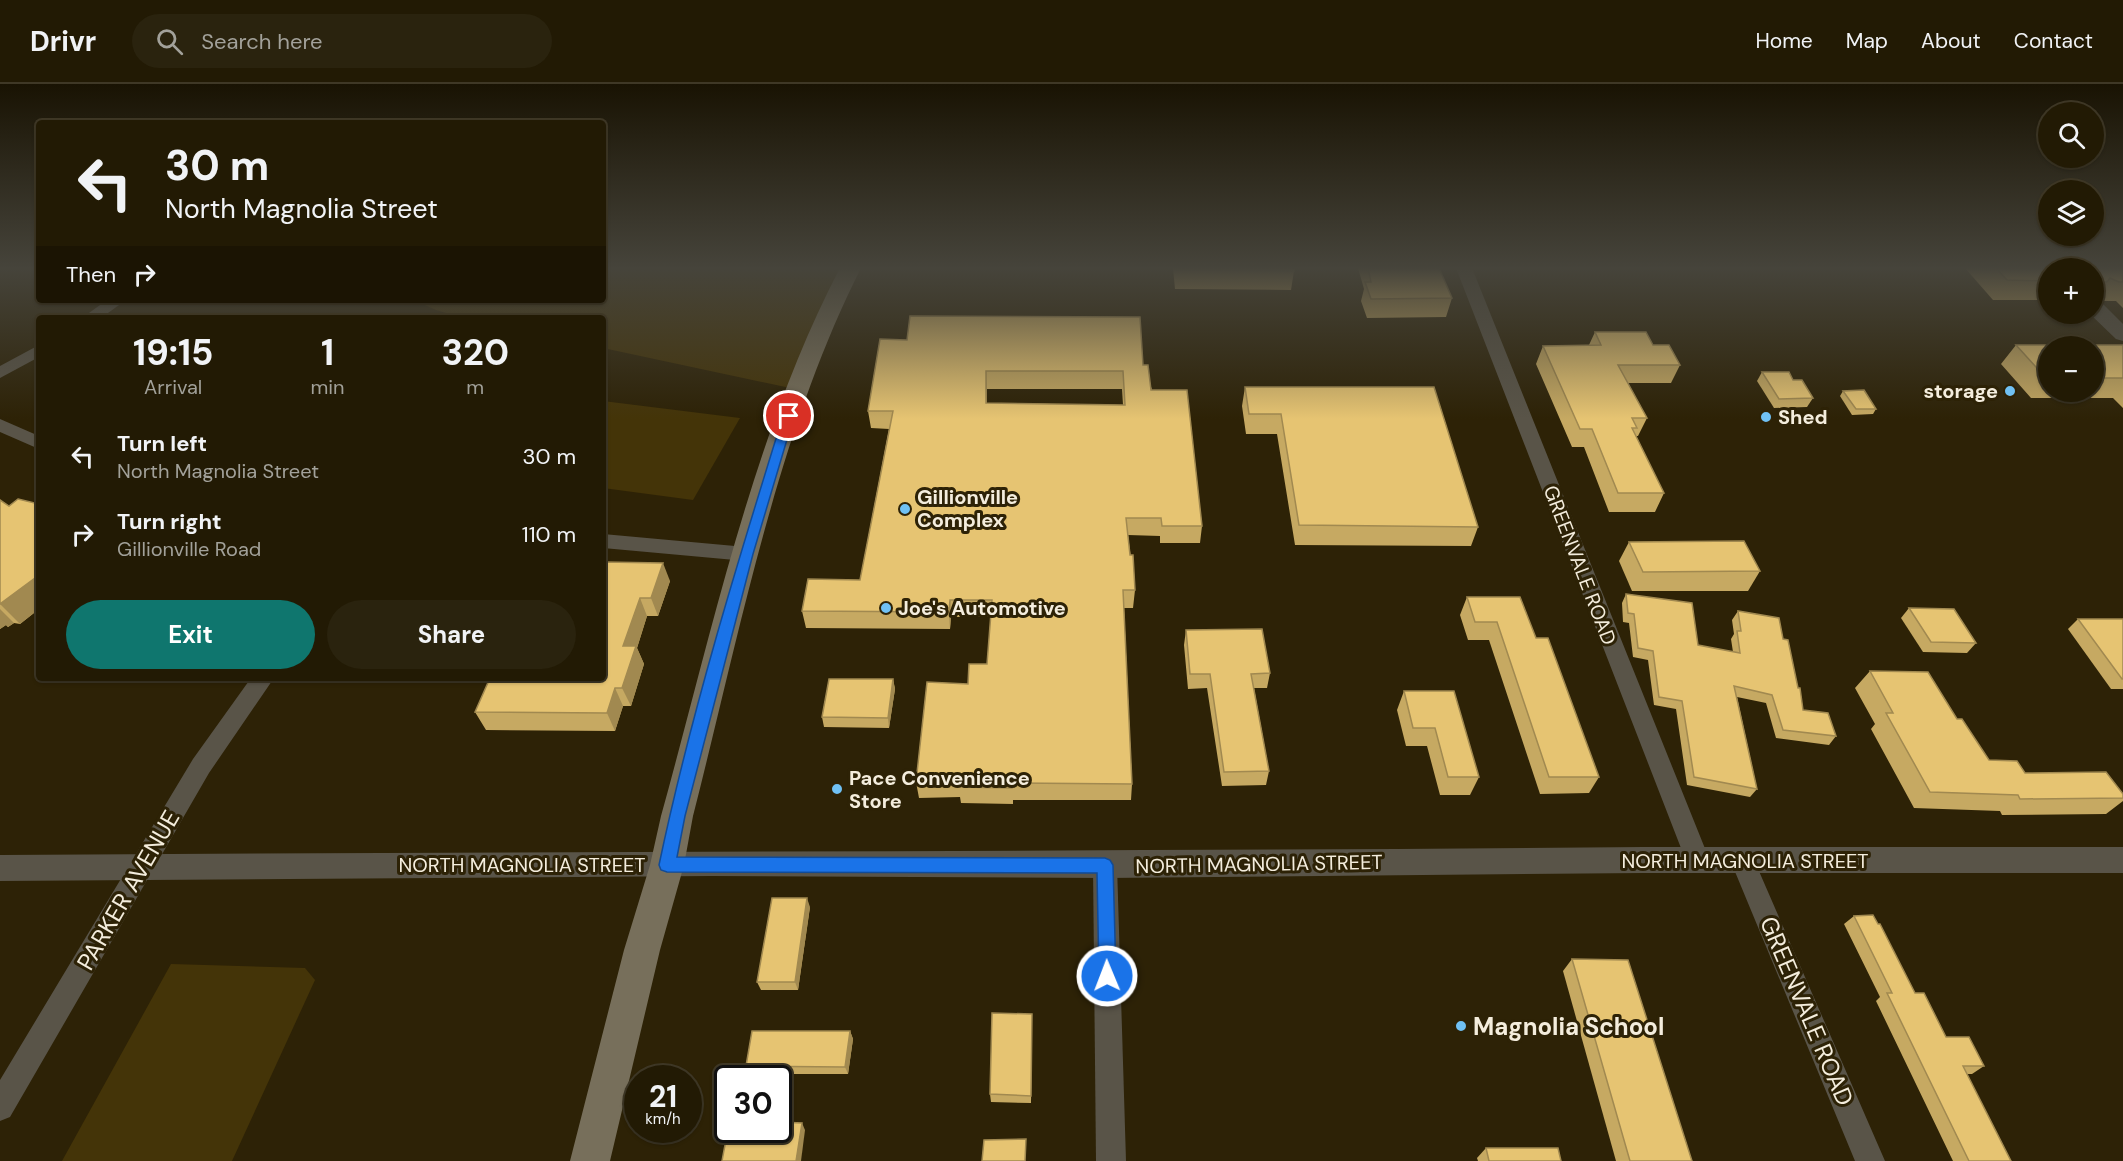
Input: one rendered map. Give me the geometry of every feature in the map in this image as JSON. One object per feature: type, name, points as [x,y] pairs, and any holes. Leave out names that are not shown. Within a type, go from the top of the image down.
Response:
[{"type":"main road","points":[[590,1161],[642,950],[667,865],[677,816],[746,554],[792,406],[827,318]]},
{"type":"street","name":"GREENVALE ROAD","points":[[1484,318],[1698,861]]},
{"type":"street","points":[[2106,318],[2123,335]]},
{"type":"street","points":[[0,373],[36,352]]},
{"type":"street","points":[[0,425],[36,442]]},
{"type":"street","points":[[606,541],[746,554]]},
{"type":"street","name":"PARKER AVENUE","points":[[0,1107],[201,766],[261,681]]},
{"type":"street","name":"NORTH MAGNOLIA STREET","points":[[0,868],[2123,860]]},
{"type":"street","name":"GREENVALE ROAD","points":[[1743,862],[1870,1161]]},
{"type":"street","points":[[1105,865],[1111,1161]]},
{"type":"shaded area","points":[[606,318],[827,318],[795,389],[606,349]]},
{"type":"shaded area","points":[[606,401],[740,418],[693,500],[606,488]]},
{"type":"shaded area","points":[[171,964],[305,968],[315,980],[232,1161],[62,1161]]},
{"type":"building","points":[[910,318],[1140,318],[1143,365],[1148,365],[1151,390],[1187,390],[1202,526],[1162,526],[1161,518],[1126,518],[1130,555],[1133,555],[1135,590],[1123,590],[1132,784],[1012,783],[1012,788],[959,787],[960,781],[916,782],[927,682],[968,684],[969,664],[987,664],[992,600],[950,600],[949,612],[802,611],[808,579],[860,580],[893,411],[868,411],[880,339],[907,340]],"holes":[[[986,371],[1123,371],[1125,405],[986,403]]]},
{"type":"building","points":[[1595,332],[1646,332],[1653,345],[1669,345],[1680,365],[1618,365],[1647,418],[1632,418],[1637,428],[1632,428],[1664,493],[1618,493],[1592,429],[1580,429],[1543,346],[1601,345]]},
{"type":"building","points":[[2016,345],[2038,345],[2038,369]]},
{"type":"building","points":[[2104,345],[2123,345],[2123,378],[2104,378]]},
{"type":"building","points":[[1762,372],[1789,372],[1793,380],[1802,380],[1813,398],[1779,399]]},
{"type":"building","points":[[1245,387],[1434,387],[1478,527],[1299,525],[1281,414],[1249,414]]},
{"type":"building","points":[[1864,390],[1876,409],[1856,409],[1843,391]]},
{"type":"building","points":[[18,499],[36,503],[36,577],[0,604],[0,500],[9,506]]},
{"type":"building","points":[[1744,541],[1760,571],[1643,572],[1629,542]]},
{"type":"building","points":[[606,562],[663,563],[651,598],[640,598],[623,646],[636,646],[622,688],[615,688],[607,713],[475,712],[489,681],[606,681]]},
{"type":"building","points":[[1626,594],[1692,603],[1698,645],[1740,653],[1737,631],[1741,631],[1738,611],[1779,618],[1783,639],[1788,640],[1803,710],[1828,713],[1836,736],[1783,730],[1772,695],[1734,686],[1757,789],[1694,777],[1682,701],[1659,697],[1653,651],[1638,648],[1634,614],[1628,613]]},
{"type":"building","points":[[1467,597],[1520,597],[1536,638],[1548,638],[1599,777],[1549,777],[1497,622],[1475,622]]},
{"type":"building","points":[[1909,608],[1954,609],[1976,643],[1931,642]]},
{"type":"building","points":[[2078,619],[2123,619],[2123,679],[2122,679]]},
{"type":"building","points":[[1262,629],[1270,673],[1251,674],[1269,771],[1224,772],[1210,674],[1190,674],[1186,630]]},
{"type":"building","points":[[1870,671],[1928,672],[1957,719],[1962,719],[1989,760],[2017,761],[2025,773],[2106,772],[2123,794],[2123,798],[2020,799],[2018,795],[1930,792],[1886,713],[1893,713]]},
{"type":"building","points":[[829,679],[893,679],[888,718],[822,717]]},
{"type":"building","points":[[1404,691],[1454,691],[1479,777],[1448,777],[1435,728],[1413,728]]},
{"type":"building","points":[[772,898],[807,898],[795,982],[757,982]]},
{"type":"building","points":[[1873,915],[1880,924],[1915,993],[1924,993],[1946,1037],[1969,1037],[1984,1066],[1963,1066],[2011,1161],[1969,1161],[1887,993],[1892,993],[1854,916]]},
{"type":"building","points":[[1572,959],[1628,960],[1692,1161],[1630,1161]]},
{"type":"building","points":[[992,1013],[1032,1014],[1031,1096],[990,1094]]},
{"type":"building","points":[[752,1031],[850,1031],[845,1067],[746,1065]]},
{"type":"building","points":[[792,1123],[802,1123],[796,1161],[722,1161],[725,1143],[792,1143]]},
{"type":"building","points":[[1026,1139],[1025,1161],[982,1161],[984,1140]]},
{"type":"building","points":[[1486,1148],[1558,1148],[1561,1161],[1489,1161]]},
{"type":"place","name":"storage","points":[[2010,391]]},
{"type":"place","name":"Shed","points":[[1766,417]]},
{"type":"place","name":"Gillionville Complex","points":[[905,509]]},
{"type":"place","name":"Joe's Automotive","points":[[886,608]]},
{"type":"place","name":"Pace Convenience Store","points":[[837,789]]},
{"type":"place","name":"Magnolia School","points":[[1461,1026]]},
{"type":"route","points":[[789,416],[746,554],[677,816],[667,865],[748,863],[1105,865],[1107,976]]}]
